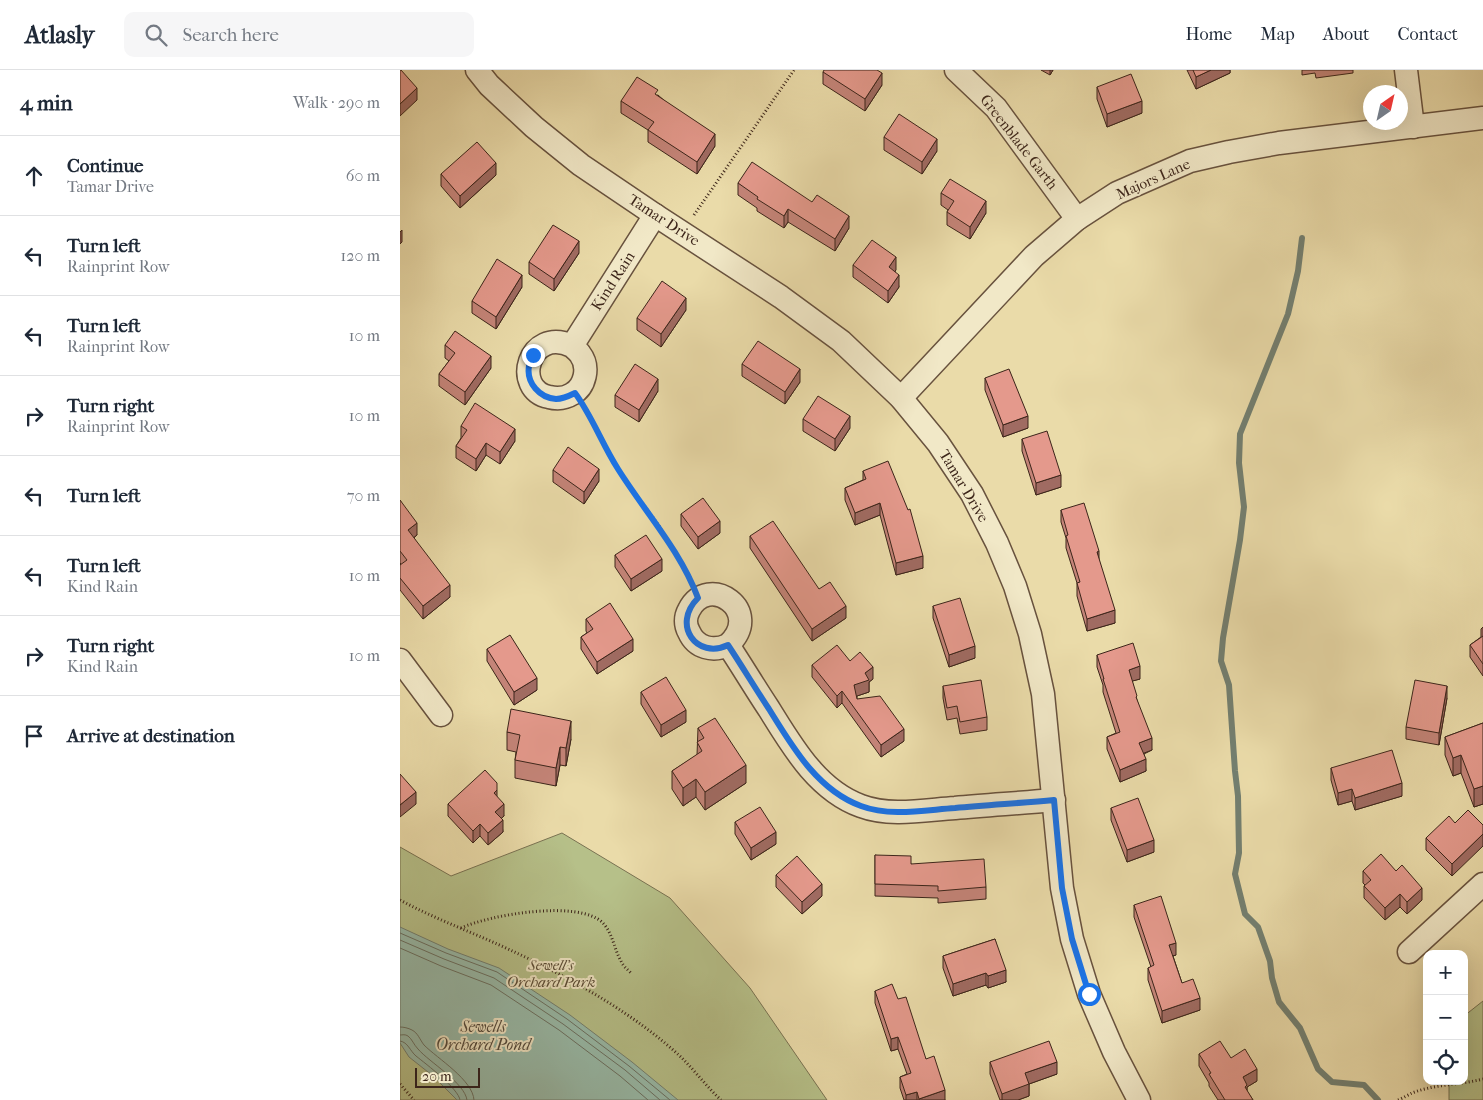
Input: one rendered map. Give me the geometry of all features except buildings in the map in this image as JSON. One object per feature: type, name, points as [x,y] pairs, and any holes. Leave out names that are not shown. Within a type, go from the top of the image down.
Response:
[{"type":"street","name":"Tamar Drive","points":[[477,70],[496,91],[534,126],[581,164],[655,215],[782,297],[841,341],[901,398],[938,443],[972,494],[997,543],[1015,586],[1030,634],[1043,694],[1062,888],[1072,939],[1089,994],[1114,1052],[1139,1100]]},
{"type":"street","name":"Greenblade Garth","points":[[956,70],[996,108],[1077,218]]},
{"type":"street","points":[[1406,70],[1413,127]]},
{"type":"street","name":"Majors Lane","points":[[901,398],[1034,256],[1077,218],[1118,194],[1190,161],[1229,152],[1279,143],[1483,118]]},
{"type":"street","name":"Kind Rain","points":[[572,346],[655,215]]},
{"type":"street","points":[[554,342],[564,342],[572,346],[580,353],[586,368],[582,385],[575,393],[556,399],[545,396],[536,390],[531,382],[528,366],[538,348],[554,342]]},
{"type":"street","points":[[713,594],[730,599],[736,606],[741,620],[740,630],[728,645],[715,649],[705,648],[692,639],[686,622],[687,613],[698,598],[713,594]]},
{"type":"street","points":[[728,645],[795,751],[809,768],[825,784],[861,806],[883,811],[909,812],[1054,800]]},
{"type":"street","points":[[400,660],[441,715]]},
{"type":"street","points":[[1409,952],[1483,884]]},
{"type":"path","points":[[683,232],[794,70]]},
{"type":"path","points":[[575,393],[583,403],[618,469],[659,526],[692,580],[698,598]]},
{"type":"path","points":[[400,900],[422,912],[507,948],[554,972],[630,1018],[682,1058],[721,1100]]},
{"type":"path","points":[[460,928],[500,916],[536,912],[555,911],[590,914],[601,921],[608,929],[621,963],[631,973]]},
{"type":"path","points":[[1398,1100],[1412,1093],[1435,1087],[1483,1079]]},
{"type":"path","points":[[400,1084],[414,1100]]},
{"type":"green space","name":"Sewell's Orchard Park","points":[[562,833],[670,898],[750,988],[827,1100],[400,1100],[400,847],[451,876]]},
{"type":"green space","points":[[1483,1001],[1483,1100],[1449,1100],[1449,1085],[1468,1085],[1468,1013]]},
{"type":"water","name":"Sewells Orchard Pond","points":[[400,927],[448,949],[499,968],[570,1015],[678,1100],[457,1100],[433,1076],[409,1057],[400,1043]]},
{"type":"waterway","points":[[1302,238],[1298,271],[1288,314],[1240,434],[1239,463],[1244,507],[1221,661],[1229,685],[1238,796],[1239,853],[1235,874],[1245,914],[1258,927],[1270,961],[1272,978],[1279,1002],[1300,1028],[1318,1069],[1332,1082],[1364,1085],[1378,1100]]},
{"type":"route","points":[[533,355],[528,366],[531,382],[536,390],[545,396],[556,399],[575,393],[583,403],[618,469],[659,526],[692,580],[698,598],[687,613],[686,622],[692,639],[705,648],[715,649],[728,645],[795,751],[825,784],[861,806],[883,811],[909,812],[1054,800],[1062,888],[1072,939],[1089,994]]}]
